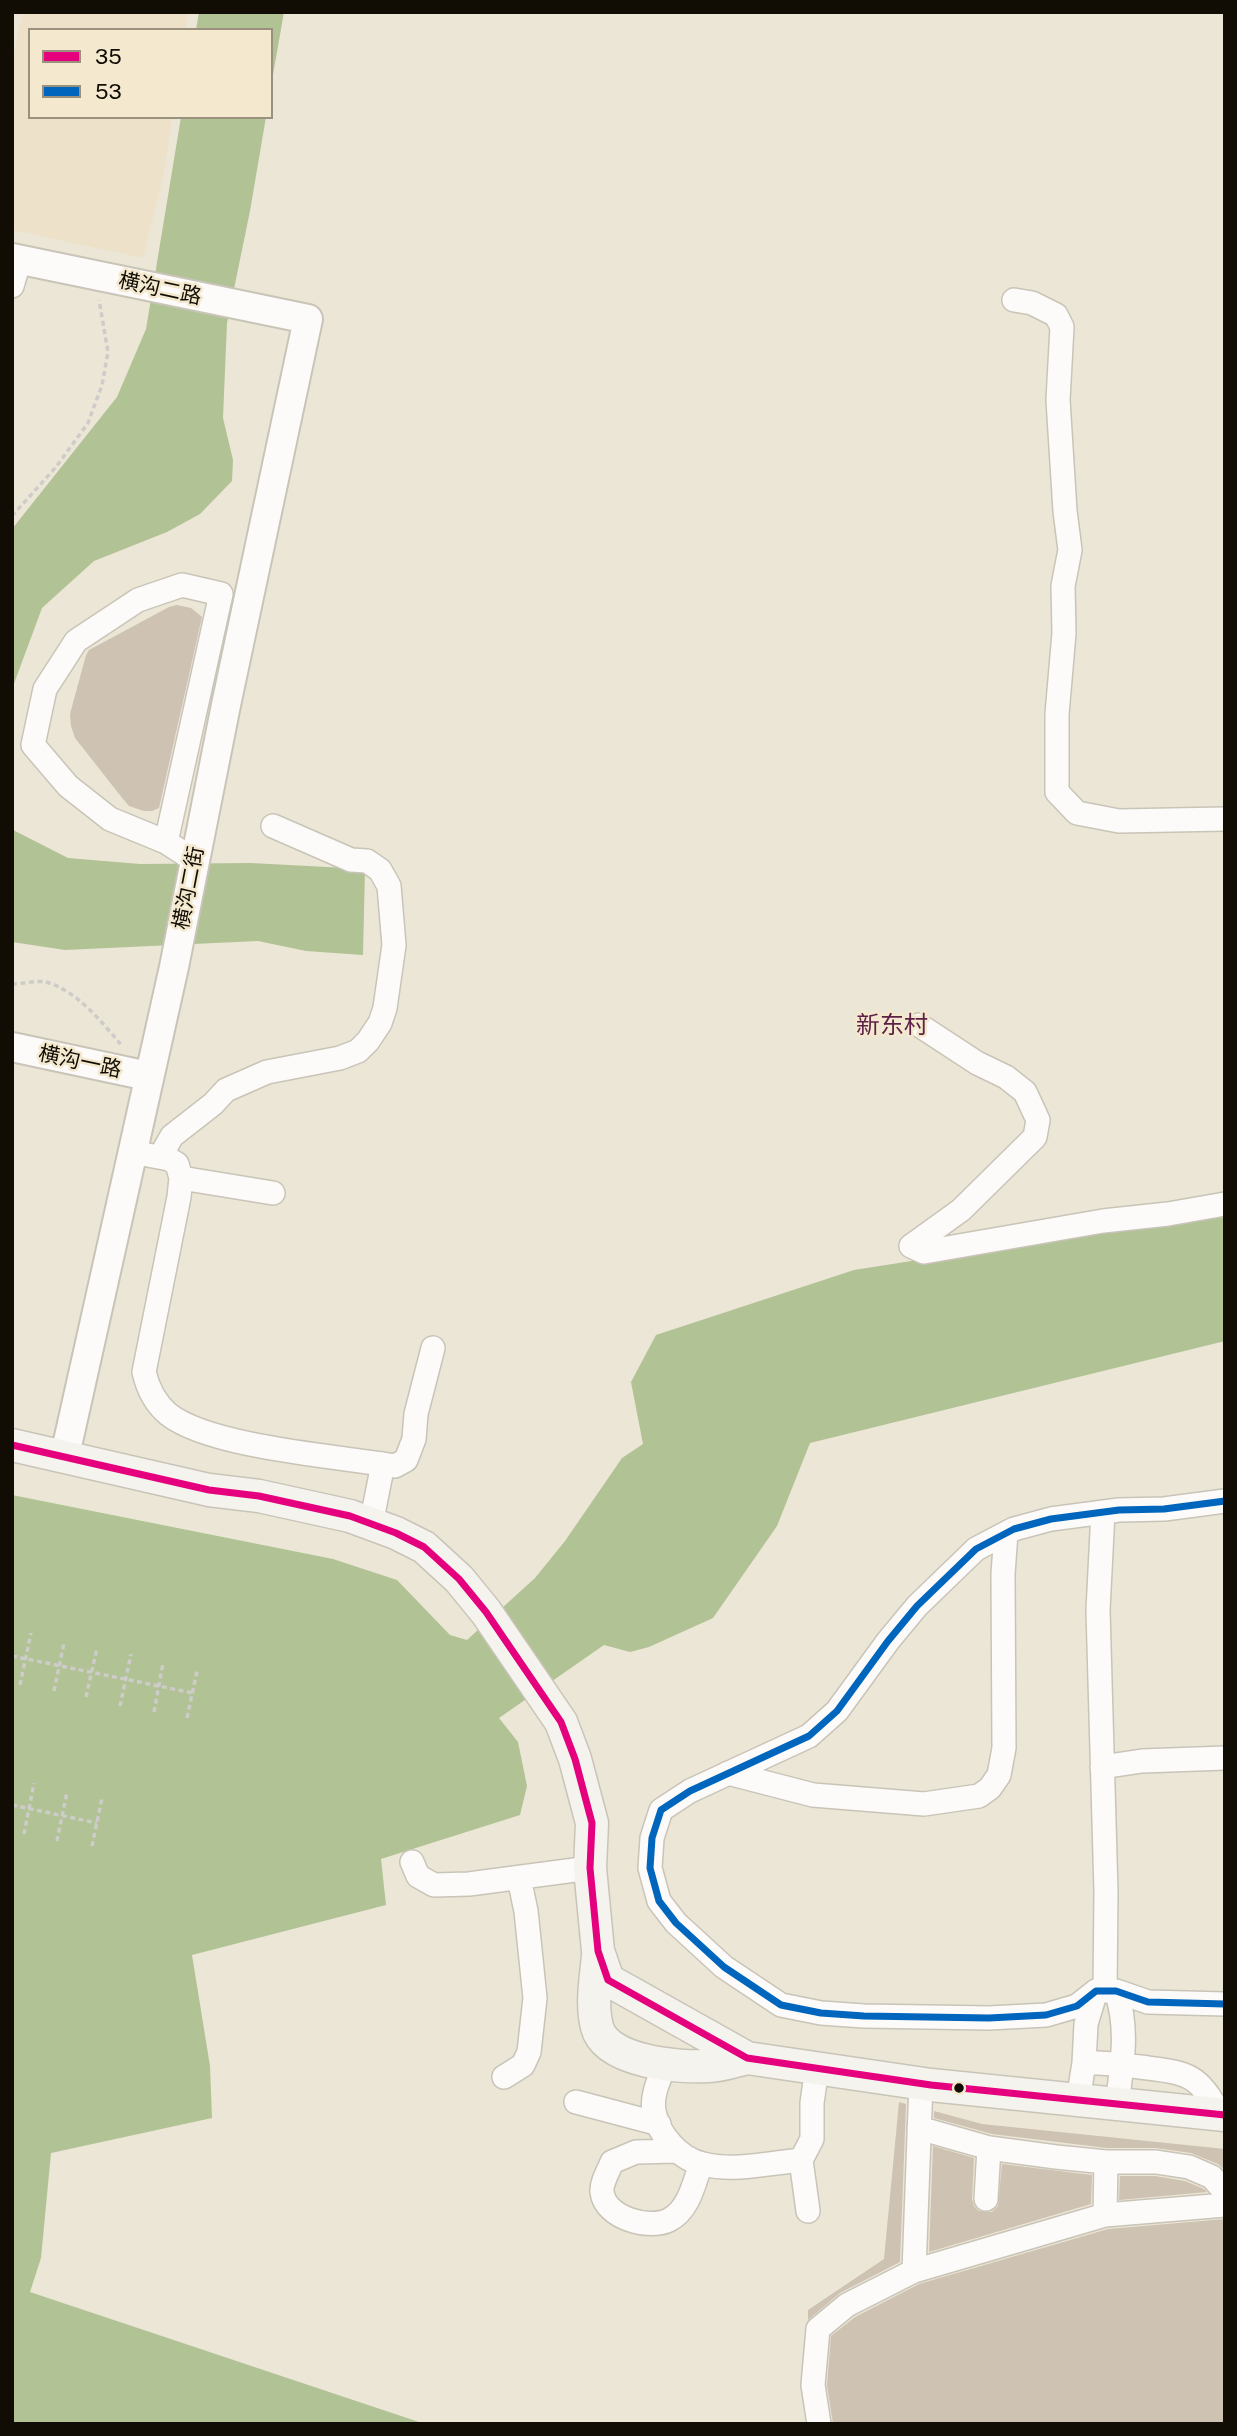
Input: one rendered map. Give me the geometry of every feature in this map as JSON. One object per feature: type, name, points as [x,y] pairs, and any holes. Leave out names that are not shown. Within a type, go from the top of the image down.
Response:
[{"type":"main road","points":[[12,1445],[209,1490],[259,1496],[350,1516],[424,1547],[459,1579],[486,1612],[561,1722],[575,1759],[592,1823],[590,1868],[598,1951],[594,2000],[597,2029],[610,2047],[636,2059],[666,2063],[711,2066],[747,2058],[921,2083],[1222,2115]]},
{"type":"main road","points":[[598,1951],[608,1980],[747,2058]]},
{"type":"street","name":"横沟二路","points":[[15,268],[92,274],[308,319]]},
{"type":"street","points":[[1014,300],[1032,303],[1056,315],[1062,327],[1058,400],[1070,550],[1063,586],[1064,633],[1057,714],[1057,793],[1077,813],[1119,821],[1225,819]]},
{"type":"street","name":"横沟二街","points":[[65,1455],[174,967],[308,319]]},
{"type":"street","points":[[166,842],[221,594],[181,585],[138,600],[76,641],[45,689],[33,745],[68,786],[110,819],[166,842],[194,860]]},
{"type":"street","points":[[206,662],[234,669]]},
{"type":"street","points":[[160,1157],[172,1136],[213,1104],[226,1090],[267,1072],[340,1058],[358,1051],[380,1023],[385,1008],[394,946],[389,886],[380,870],[367,861],[351,860],[273,826]]},
{"type":"street","points":[[919,1026],[977,1063],[1006,1077],[1025,1093],[1038,1119],[1035,1137],[1027,1146],[961,1210],[911,1246],[924,1252],[1103,1221],[1225,1204]]},
{"type":"street","name":"横沟一路","points":[[12,1047],[148,1076]]},
{"type":"street","points":[[132,1152],[160,1157],[177,1164],[181,1178],[144,1372],[148,1387],[169,1414],[191,1428],[229,1439],[396,1466],[406,1460],[414,1439],[416,1414],[433,1348]]},
{"type":"street","points":[[181,1178],[273,1193]]},
{"type":"street","points":[[371,1524],[383,1464]]},
{"type":"street","points":[[1225,1501],[1051,1519],[1006,1533],[976,1549],[926,1597],[888,1641],[837,1711],[809,1736],[690,1790],[661,1810],[652,1839],[650,1868],[659,1901],[676,1923],[724,1967],[780,2005],[821,2013],[864,2016],[989,2018],[1046,2015],[1077,2006],[1105,1991],[1148,2002],[1225,2004]]},
{"type":"street","points":[[1077,2100],[1084,2063],[1086,2024],[1105,1991],[1106,1892],[1098,1610],[1103,1512]]},
{"type":"street","points":[[728,1773],[813,1795],[924,1804],[979,1796],[990,1788],[999,1775],[1004,1748],[1003,1574],[1006,1533]]},
{"type":"street","points":[[1102,1767],[1142,1761],[1225,1758]]},
{"type":"street","points":[[412,1862],[418,1876],[434,1885],[469,1884],[590,1868]]},
{"type":"street","points":[[504,2077],[523,2065],[529,2052],[535,1997],[526,1911],[519,1878]]},
{"type":"street","points":[[1105,1991],[1124,2021],[1117,2104]]},
{"type":"street","points":[[666,2063],[655,2092],[654,2110],[659,2124],[676,2151]]},
{"type":"street","points":[[1084,2063],[1168,2070],[1184,2074],[1197,2081],[1222,2115]]},
{"type":"street","points":[[808,2211],[801,2160],[812,2138],[812,2103],[817,2068]]},
{"type":"street","points":[[914,2271],[921,2083]]},
{"type":"street","points":[[576,2102],[659,2124]]},
{"type":"street","points":[[919,2128],[989,2148],[1106,2162],[1156,2162],[1189,2167],[1212,2177],[1225,2192]]},
{"type":"street","points":[[986,2199],[989,2148]]},
{"type":"street","points":[[702,2164],[686,2203],[669,2220],[651,2223],[628,2221],[607,2206],[601,2191],[612,2162],[636,2152],[676,2151],[702,2164],[733,2167],[801,2160]]},
{"type":"street","points":[[1105,2215],[1106,2162]]},
{"type":"street","points":[[819,2424],[813,2385],[818,2329],[847,2305],[914,2271],[1105,2215],[1225,2205]]},
{"type":"path","points":[[12,516],[56,467],[88,423],[102,385],[108,352],[92,274]]},
{"type":"path","points":[[12,984],[44,982],[69,995],[94,1012],[148,1076]]},
{"type":"path","points":[[20,1685],[31,1633]]},
{"type":"path","points":[[54,1691],[64,1643]]},
{"type":"path","points":[[86,1697],[97,1648]]},
{"type":"path","points":[[120,1706],[131,1654]]},
{"type":"path","points":[[12,1656],[193,1693]]},
{"type":"path","points":[[154,1712],[163,1663]]},
{"type":"path","points":[[187,1718],[197,1671]]},
{"type":"path","points":[[24,1834],[34,1783]]},
{"type":"path","points":[[57,1841],[68,1792]]},
{"type":"path","points":[[92,1846],[102,1798]]},
{"type":"path","points":[[12,1805],[97,1822]]},
{"type":"shaded area","points":[[23,12],[187,12],[186,28],[28,28],[28,119],[172,119],[164,174],[143,258],[12,230],[12,61]]},
{"type":"shaded area","points":[[199,12],[284,12],[273,75],[273,28],[196,28]]},
{"type":"shaded area","points":[[181,119],[266,119],[227,323],[223,418],[233,460],[232,481],[200,514],[167,532],[94,561],[42,608],[12,689],[12,529],[117,397],[146,329]]},
{"type":"shaded area","points":[[12,827],[68,858],[140,864],[251,863],[365,869],[363,955],[306,951],[258,941],[65,950],[12,942]]},
{"type":"shaded area","points":[[1225,1212],[1225,1341],[810,1443],[777,1526],[713,1618],[649,1647],[630,1652],[604,1645],[499,1718],[518,1742],[527,1786],[520,1815],[381,1859],[386,1905],[192,1955],[210,2066],[212,2118],[51,2153],[41,2258],[30,2292],[425,2424],[12,2424],[12,1495],[333,1559],[397,1580],[450,1635],[467,1640],[535,1578],[565,1541],[622,1458],[643,1444],[631,1382],[656,1335],[854,1270]]},
{"type":"building","points":[[177,605],[191,608],[202,617],[159,808],[144,811],[129,806],[75,738],[70,714],[89,650]]},
{"type":"building","points":[[899,2102],[906,2104],[900,2262],[840,2293],[808,2320],[808,2310],[884,2259]]},
{"type":"building","points":[[934,2111],[982,2124],[1225,2149],[1225,2170],[1218,2164],[1191,2153],[1156,2148],[1107,2148],[992,2134],[934,2118]]},
{"type":"building","points":[[933,2146],[974,2158],[972,2199],[979,2211],[992,2212],[998,2206],[1002,2164],[1092,2175],[1091,2204],[929,2252]]},
{"type":"building","points":[[1120,2176],[1155,2176],[1185,2181],[1207,2192],[1119,2200]]},
{"type":"building","points":[[1225,2219],[1225,2424],[833,2424],[827,2385],[831,2336],[855,2317],[919,2284],[1108,2229]]},
{"type":"transit line","name":"35","points":[[12,1445],[209,1490],[259,1496],[350,1516],[424,1547],[459,1579],[486,1612],[561,1722],[575,1759],[592,1823],[590,1868],[598,1951],[608,1980],[747,2058],[931,2085],[1225,2115]]},
{"type":"transit line","name":"53","points":[[1225,1501],[1051,1519],[1014,1529],[976,1549],[917,1606],[837,1711],[809,1736],[690,1791],[661,1810],[652,1838],[650,1868],[659,1901],[676,1923],[724,1967],[781,2005],[821,2013],[864,2016],[989,2018],[1046,2015],[1077,2006],[1096,1991],[1116,1991],[1148,2002],[1225,2004]]},
{"type":"district","name":"新东村","points":[[892,1026]]}]
